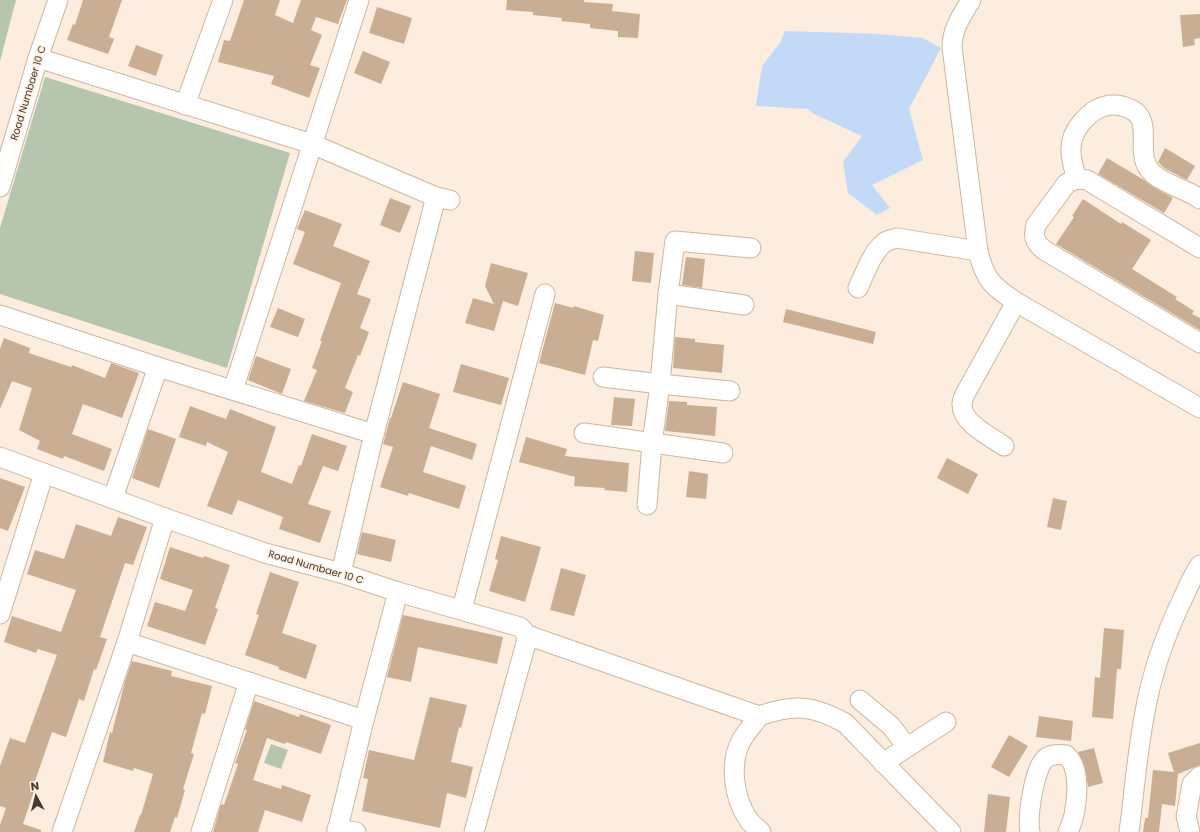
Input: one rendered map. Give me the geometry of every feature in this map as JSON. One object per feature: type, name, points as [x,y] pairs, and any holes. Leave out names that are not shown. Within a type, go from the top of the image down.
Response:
[{"type":"street","name":"Road Numbaer 10 C","points":[[1,178],[38,58],[58,0]]},
{"type":"street","points":[[185,105],[223,0]]},
{"type":"street","points":[[233,390],[359,0]]},
{"type":"street","points":[[971,0],[956,25],[952,36],[952,47],[978,251],[984,274],[1004,294],[1016,302],[1200,408]]},
{"type":"street","points":[[38,58],[312,144],[443,198],[374,434],[341,573]]},
{"type":"street","points":[[1077,179],[1072,165],[1071,152],[1072,138],[1078,128],[1089,114],[1099,107],[1111,105],[1127,107],[1138,115],[1143,124],[1144,157],[1148,167],[1160,178],[1200,199]]},
{"type":"street","points":[[1200,248],[1087,180],[1077,179],[1067,183],[1036,225],[1034,231],[1038,244],[1044,250],[1200,343]]},
{"type":"street","points":[[858,288],[876,252],[887,241],[897,238],[978,251]]},
{"type":"street","points":[[647,506],[652,444],[675,241],[751,248]]},
{"type":"street","points":[[462,610],[545,294]]},
{"type":"street","points":[[668,294],[744,304]]},
{"type":"street","points":[[1004,446],[970,422],[965,416],[962,405],[964,396],[1016,302]]},
{"type":"street","points":[[0,316],[374,434]]},
{"type":"street","points":[[113,498],[158,367]]},
{"type":"street","points":[[602,377],[730,391]]},
{"type":"street","points":[[584,433],[652,444],[723,453]]},
{"type":"street","name":"Road Numbaer 10 C","points":[[0,457],[265,553],[341,573],[398,592],[520,627],[527,635],[760,716]]},
{"type":"street","points":[[0,614],[44,473]]},
{"type":"street","points":[[62,832],[127,642],[165,518]]},
{"type":"street","points":[[1129,832],[1140,740],[1144,715],[1152,684],[1168,629],[1200,565]]},
{"type":"street","points":[[356,832],[337,831],[364,720],[398,592]]},
{"type":"street","points":[[474,832],[527,635]]},
{"type":"street","points":[[127,642],[364,720]]},
{"type":"street","points":[[201,832],[248,682]]},
{"type":"street","points":[[860,700],[891,726],[907,747]]},
{"type":"street","points":[[761,832],[748,820],[739,800],[734,776],[736,756],[741,742],[760,716],[777,710],[793,708],[814,709],[828,714],[845,724],[951,832]]},
{"type":"street","points":[[883,763],[946,722]]},
{"type":"street","points":[[1030,832],[1029,811],[1032,792],[1039,767],[1047,757],[1059,754],[1066,755],[1072,762],[1076,782],[1077,794],[1072,823],[1068,832]]},
{"type":"street","points":[[1190,832],[1187,812],[1192,784],[1200,776]]},
{"type":"green space","points":[[0,0],[16,0],[0,61]]},
{"type":"green space","points":[[45,77],[290,153],[227,368],[0,294],[0,228]]},
{"type":"green space","points":[[271,744],[288,750],[281,769],[264,763]]},
{"type":"water","points":[[785,31],[879,34],[923,38],[941,48],[909,109],[923,160],[872,185],[890,208],[877,215],[848,193],[843,162],[862,136],[814,114],[808,109],[756,106],[762,66],[780,43]]},
{"type":"building","points":[[83,0],[122,0],[109,37],[114,39],[108,54],[67,40],[73,24],[75,25]]},
{"type":"building","points":[[244,0],[280,0],[275,15],[293,23],[301,0],[347,0],[338,24],[316,17],[311,30],[322,35],[310,65],[320,68],[309,98],[271,84],[274,76],[218,62],[224,40],[230,41]]},
{"type":"building","points":[[507,0],[584,0],[584,2],[613,4],[612,11],[640,14],[638,38],[618,37],[618,31],[590,28],[590,24],[561,21],[562,18],[533,15],[533,12],[506,10]]},
{"type":"building","points":[[377,7],[412,18],[404,44],[369,33]]},
{"type":"building","points":[[1200,14],[1200,38],[1194,39],[1195,45],[1183,47],[1180,15]]},
{"type":"building","points":[[136,45],[163,55],[156,76],[128,66]]},
{"type":"building","points":[[363,51],[390,62],[381,84],[354,73]]},
{"type":"building","points":[[1165,148],[1195,166],[1187,180],[1164,168],[1158,162]]},
{"type":"building","points":[[1107,158],[1173,198],[1164,213],[1098,174]]},
{"type":"building","points":[[390,198],[411,206],[400,233],[380,225]]},
{"type":"building","points":[[1083,199],[1121,224],[1122,222],[1151,240],[1132,269],[1177,297],[1175,299],[1194,311],[1192,314],[1200,318],[1200,330],[1056,244],[1074,217],[1072,216]]},
{"type":"building","points":[[305,210],[342,224],[333,246],[370,261],[357,294],[371,299],[360,328],[369,332],[345,388],[353,392],[345,413],[304,401],[317,370],[312,368],[341,283],[293,264],[305,232],[297,229]]},
{"type":"building","points":[[635,251],[654,253],[651,283],[632,281]]},
{"type":"building","points":[[686,257],[705,259],[702,288],[682,285]]},
{"type":"building","points":[[491,263],[528,273],[518,306],[503,301],[494,331],[465,323],[473,298],[494,304],[485,286]]},
{"type":"building","points":[[555,303],[573,308],[574,306],[604,315],[598,341],[593,340],[585,375],[539,363]]},
{"type":"building","points":[[278,308],[305,319],[298,337],[270,327]]},
{"type":"building","points":[[786,309],[876,332],[873,344],[783,322]]},
{"type":"building","points":[[675,337],[695,339],[695,342],[724,345],[722,373],[673,368]]},
{"type":"building","points":[[4,338],[30,348],[29,353],[71,367],[72,365],[105,378],[111,363],[139,373],[122,418],[83,404],[72,434],[112,449],[104,471],[64,456],[63,459],[37,449],[40,441],[19,430],[32,388],[12,381],[0,409],[0,349]]},
{"type":"building","points":[[256,356],[291,369],[282,394],[248,380]]},
{"type":"building","points":[[461,364],[509,378],[501,405],[453,392]]},
{"type":"building","points":[[403,382],[440,394],[429,428],[477,444],[472,460],[431,446],[423,472],[466,486],[459,509],[409,493],[408,496],[380,487],[393,447],[383,444],[390,418]]},
{"type":"building","points":[[614,397],[635,399],[632,426],[611,425]]},
{"type":"building","points":[[669,401],[687,402],[687,405],[717,407],[715,436],[665,431]]},
{"type":"building","points":[[190,406],[226,419],[230,409],[276,427],[261,472],[292,484],[299,465],[301,466],[312,434],[347,446],[338,471],[323,466],[308,504],[331,511],[320,543],[279,529],[283,517],[238,500],[232,515],[207,506],[228,452],[207,442],[206,446],[179,437]]},
{"type":"building","points":[[148,429],[176,439],[159,488],[132,478]]},
{"type":"building","points":[[526,437],[567,449],[565,456],[629,463],[627,492],[604,490],[605,488],[574,486],[575,477],[519,462]]},
{"type":"building","points":[[947,458],[978,474],[968,494],[937,478]]},
{"type":"building","points":[[689,471],[708,474],[706,499],[686,497]]},
{"type":"building","points":[[0,478],[25,487],[8,531],[0,528]]},
{"type":"building","points":[[1053,498],[1067,501],[1061,530],[1047,527]]},
{"type":"building","points":[[118,517],[147,527],[133,565],[125,563],[100,637],[107,639],[96,670],[94,669],[84,701],[79,699],[66,737],[52,732],[35,781],[37,782],[23,824],[41,830],[41,832],[0,832],[0,825],[6,808],[0,806],[0,766],[10,738],[25,743],[57,655],[38,649],[36,653],[4,642],[12,616],[61,632],[76,590],[27,574],[35,550],[64,559],[76,524],[111,536]]},
{"type":"building","points":[[362,532],[396,540],[391,562],[357,554]]},
{"type":"building","points":[[501,536],[541,547],[525,602],[489,591],[498,560],[495,559]]},
{"type":"building","points":[[170,547],[230,565],[215,608],[218,609],[205,645],[147,626],[155,602],[185,611],[193,590],[160,579]]},
{"type":"building","points":[[561,568],[586,575],[574,616],[550,610]]},
{"type":"building","points":[[270,572],[299,582],[282,633],[317,645],[306,679],[278,669],[279,667],[245,655],[259,615],[256,614]]},
{"type":"building","points":[[403,615],[503,637],[497,664],[418,647],[411,682],[387,677]]},
{"type":"building","points":[[1104,628],[1124,630],[1121,669],[1117,669],[1113,719],[1092,717],[1095,677],[1100,678]]},
{"type":"building","points":[[132,661],[172,671],[171,676],[212,686],[205,714],[202,713],[191,753],[194,754],[183,789],[185,790],[177,818],[175,817],[170,832],[134,832],[141,815],[153,774],[134,768],[133,771],[103,762],[110,732],[112,733],[125,681]]},
{"type":"building","points":[[430,697],[467,705],[461,728],[459,727],[451,762],[473,767],[466,798],[447,793],[440,828],[362,811],[368,779],[363,778],[369,750],[414,760]]},
{"type":"building","points":[[254,701],[299,717],[300,714],[331,725],[321,754],[286,742],[285,744],[267,738],[253,780],[281,789],[282,785],[311,795],[302,822],[265,810],[258,832],[213,832],[221,804],[224,805],[238,764],[235,763],[247,730],[245,730]]},
{"type":"building","points":[[1039,716],[1073,721],[1071,741],[1036,737]]},
{"type":"building","points":[[1009,735],[1028,746],[1009,777],[991,767]]},
{"type":"building","points":[[1200,743],[1200,765],[1178,774],[1175,806],[1162,804],[1159,832],[1143,832],[1145,818],[1148,818],[1153,770],[1174,772],[1168,753]]},
{"type":"building","points":[[1094,748],[1103,783],[1088,787],[1085,767],[1078,752]]},
{"type":"building","points":[[988,794],[1010,797],[1006,832],[984,832]]}]
